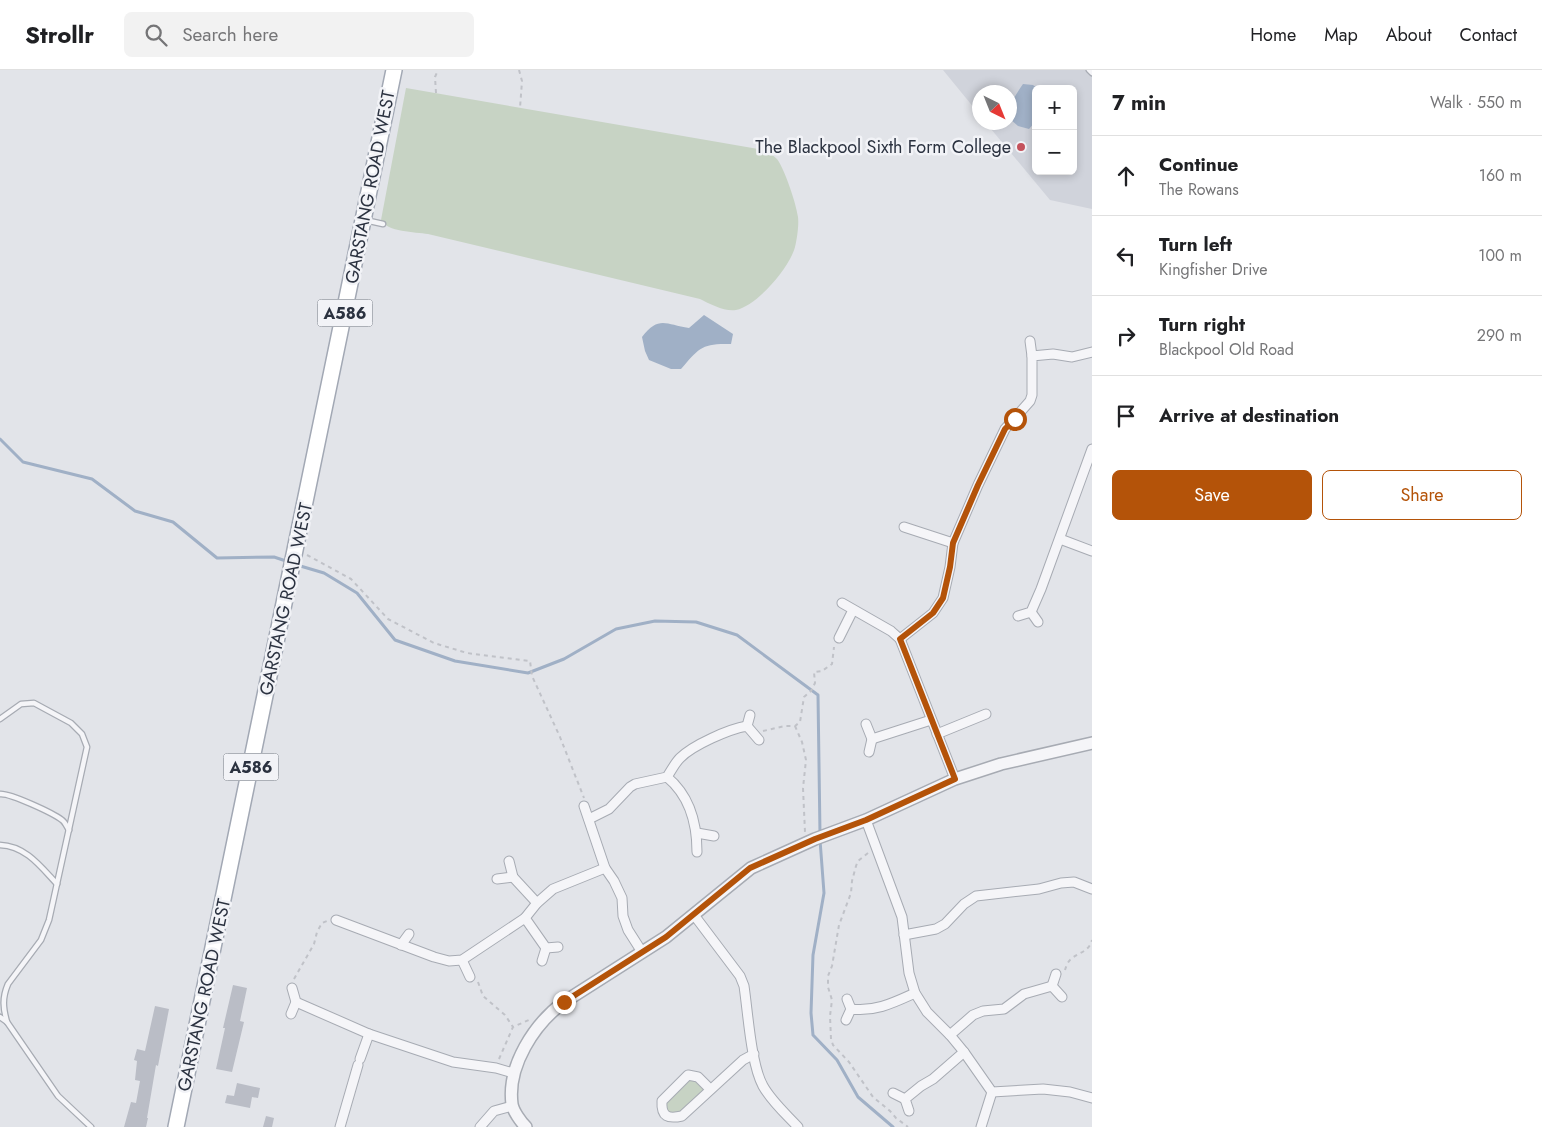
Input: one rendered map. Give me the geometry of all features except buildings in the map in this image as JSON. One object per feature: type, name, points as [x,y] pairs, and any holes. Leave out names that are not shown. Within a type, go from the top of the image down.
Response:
[{"type":"main road","name":"GARSTANG ROAD WEST","points":[[176,1127],[394,70]]},
{"type":"street","points":[[900,639],[933,613],[943,598],[953,543],[978,485],[1005,429],[1030,401],[1032,395],[1032,356],[1030,341]]},
{"type":"street","points":[[1032,356],[1053,354],[1072,357],[1092,352]]},
{"type":"street","points":[[1031,612],[1089,465],[1092,449]]},
{"type":"street","points":[[904,527],[953,543]]},
{"type":"street","points":[[1060,539],[1092,551]]},
{"type":"street","points":[[842,603],[891,631],[900,639],[955,779]]},
{"type":"street","points":[[839,638],[853,610]]},
{"type":"street","points":[[1018,616],[1031,612]]},
{"type":"street","points":[[1031,612],[1038,622]]},
{"type":"street","points":[[937,734],[986,714]]},
{"type":"street","points":[[746,726],[750,715]]},
{"type":"street","points":[[872,739],[931,720]]},
{"type":"street","points":[[866,724],[872,739],[869,752]]},
{"type":"street","points":[[589,819],[609,809],[630,787],[667,777],[679,758],[689,751],[737,728],[746,726]]},
{"type":"street","points":[[746,726],[757,737]]},
{"type":"street","points":[[526,1127],[512,1106],[513,1073],[527,1043],[554,1010],[666,937],[750,868],[817,838],[866,820],[955,779],[1001,764],[1092,743]]},
{"type":"street","points":[[667,777],[686,798],[697,833],[697,852]]},
{"type":"street","points":[[584,806],[606,868],[622,898],[623,916],[628,930],[642,952]]},
{"type":"street","points":[[866,820],[902,917],[909,973],[915,993],[927,1012],[964,1052],[992,1092]]},
{"type":"street","points":[[697,833],[714,836]]},
{"type":"street","points":[[509,861],[513,877],[537,903]]},
{"type":"street","points":[[336,920],[434,957],[449,961],[462,960],[525,918],[537,903],[554,889],[606,868]]},
{"type":"street","points":[[498,879],[513,877]]},
{"type":"street","points":[[904,935],[941,927],[964,904],[976,896],[1039,889],[1061,883],[1074,882],[1092,891]]},
{"type":"street","points":[[694,915],[740,976],[744,986],[759,1075],[766,1091],[798,1127]]},
{"type":"street","points":[[525,918],[546,948]]},
{"type":"street","points":[[400,945],[409,934]]},
{"type":"street","points":[[546,948],[558,947]]},
{"type":"street","points":[[542,961],[546,948]]},
{"type":"street","points":[[462,960],[470,976]]},
{"type":"street","points":[[1052,986],[1056,974]]},
{"type":"street","points":[[950,1035],[972,1015],[983,1011],[1004,1009],[1024,994],[1052,986]]},
{"type":"street","points":[[1052,986],[1062,997]]},
{"type":"street","points":[[291,1014],[296,1002],[292,988]]},
{"type":"street","points":[[851,1009],[875,1009],[915,993]]},
{"type":"street","points":[[846,1020],[851,1009],[847,999]]},
{"type":"street","points":[[296,1002],[369,1034],[454,1062],[496,1068],[513,1073]]},
{"type":"street","points":[[340,1127],[369,1034]]},
{"type":"street","points":[[904,1100],[933,1079],[964,1052]]},
{"type":"street","points":[[710,1089],[698,1077],[688,1076],[662,1101],[665,1115],[672,1118],[682,1116],[743,1060],[754,1054]]},
{"type":"street","points":[[992,1092],[1043,1089],[1070,1092],[1092,1098]]},
{"type":"street","points":[[981,1127],[992,1092]]},
{"type":"street","points":[[893,1093],[904,1100],[909,1111]]},
{"type":"street","points":[[480,1127],[494,1111],[512,1106]]},
{"type":"lane","points":[[364,220],[383,224]]},
{"type":"lane","points":[[0,719],[21,704],[34,703],[71,723],[82,734],[87,747],[49,920],[41,940],[8,984],[4,992],[3,1008],[7,1022],[58,1096],[90,1127]]},
{"type":"lane","points":[[0,794],[12,796],[38,807],[62,820],[69,830]]},
{"type":"lane","points":[[0,845],[28,854],[57,884]]},
{"type":"lane","points":[[0,1017],[7,1022]]},
{"type":"lane","points":[[0,1025],[7,1022]]},
{"type":"path","points":[[436,93],[435,77],[438,70]]},
{"type":"path","points":[[520,70],[522,81],[520,108]]},
{"type":"path","points":[[295,552],[351,579],[388,619],[434,643],[467,653],[530,661],[532,676],[585,800],[584,806]]},
{"type":"path","points":[[757,737],[765,730],[795,726],[800,722],[804,697],[815,683],[814,672],[822,671],[832,664],[833,650],[839,638]]},
{"type":"path","points":[[795,726],[802,742],[806,760],[803,788],[805,834],[817,838]]},
{"type":"path","points":[[292,988],[293,981],[314,944],[322,923],[336,920]]},
{"type":"path","points":[[1056,974],[1064,972],[1071,958],[1087,950],[1091,946],[1092,940]]},
{"type":"path","points":[[470,976],[476,978],[483,996],[505,1015],[513,1027]]},
{"type":"path","points":[[496,1068],[513,1027],[554,1010]]},
{"type":"shaded area","name":"The Blackpool Sixth Form College","points":[[943,70],[1092,70],[1092,209],[1050,200],[992,130],[1017,130],[1017,85],[972,85],[972,105]]},
{"type":"green space","points":[[406,88],[764,150],[777,159],[780,164],[787,178],[795,204],[798,228],[796,244],[792,255],[780,275],[763,294],[744,307],[736,310],[727,310],[700,299],[428,234],[402,231],[389,227],[381,220]]},
{"type":"green space","points":[[688,1075],[710,1089],[682,1116],[672,1118],[662,1101]]},
{"type":"water","points":[[1023,84],[1033,85],[1032,126],[1029,129],[1017,125],[1017,93]]},
{"type":"water","points":[[704,315],[733,334],[731,344],[702,348],[681,369],[671,369],[649,360],[642,337],[648,330],[653,326],[663,323],[689,328]]},
{"type":"waterway","points":[[0,439],[23,462],[92,479],[135,511],[173,522],[217,558],[274,557],[289,562]]},
{"type":"waterway","points":[[297,565],[324,573],[357,593],[395,640],[455,661],[528,673],[564,659],[616,629],[655,621],[696,622],[737,635],[818,695],[820,834]]},
{"type":"waterway","points":[[820,840],[824,893],[813,955],[811,1013],[813,1035],[837,1060],[858,1097],[893,1127]]},
{"type":"place","name":"The Blackpool Sixth Form College","points":[[1021,147]]},
{"type":"route","points":[[564,1002],[666,937],[750,868],[815,839],[866,820],[955,779],[900,639],[933,613],[943,598],[953,543],[1005,429],[1015,419]]}]
